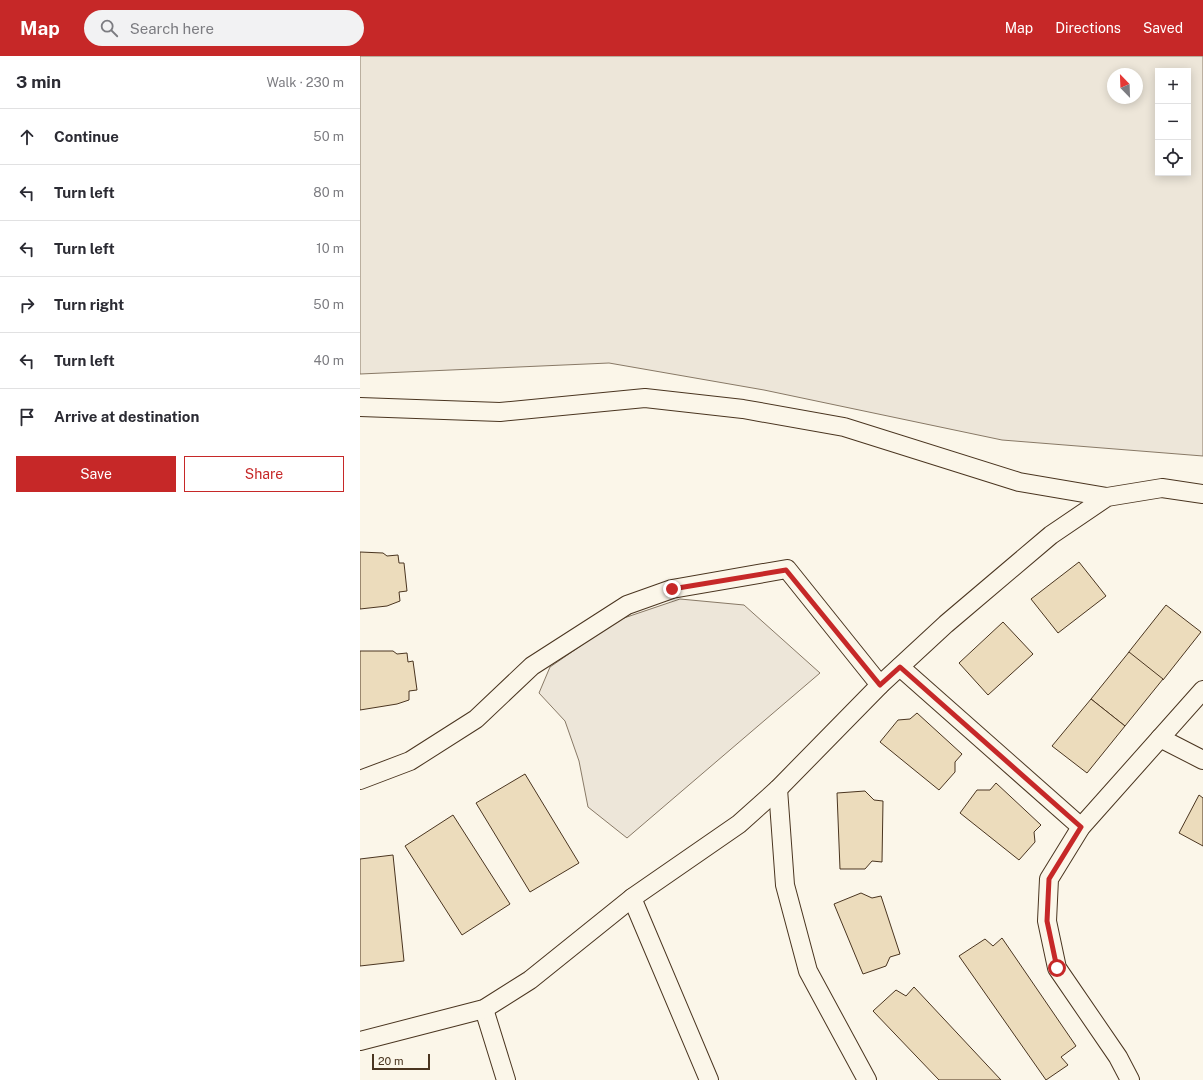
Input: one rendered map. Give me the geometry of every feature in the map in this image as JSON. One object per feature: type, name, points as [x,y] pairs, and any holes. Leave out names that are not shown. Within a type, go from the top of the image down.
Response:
[{"type":"street","points":[[360,407],[500,412],[645,398],[743,409],[844,428],[1018,482],[1107,497],[1162,488],[1203,494]]},
{"type":"street","points":[[360,1041],[484,1009],[530,980],[632,898],[739,824],[778,789],[880,685],[946,624],[1051,535],[1107,497]]},
{"type":"street","points":[[360,780],[410,762],[476,719],[532,666],[627,605],[672,589],[786,570],[880,685]]},
{"type":"street","points":[[900,667],[1081,827]]},
{"type":"street","points":[[1130,1080],[1118,1057],[1057,968],[1047,921],[1049,879],[1081,827],[1203,690]]},
{"type":"street","points":[[1160,738],[1203,760]]},
{"type":"street","points":[[778,789],[785,885],[808,971],[867,1080]]},
{"type":"street","points":[[632,898],[709,1080]]},
{"type":"street","points":[[484,1009],[506,1080]]},
{"type":"shaded area","points":[[360,56],[1203,56],[1203,456],[1002,440],[764,390],[609,363],[360,374]]},
{"type":"shaded area","points":[[680,599],[744,605],[820,673],[627,838],[588,807],[579,761],[565,721],[539,693],[550,667],[618,620]]},
{"type":"building","points":[[360,552],[383,553],[387,556],[398,555],[399,563],[404,563],[407,591],[399,592],[400,601],[387,606],[360,609]]},
{"type":"building","points":[[1079,562],[1106,596],[1058,633],[1031,599]]},
{"type":"building","points":[[1166,605],[1201,632],[1163,680],[1128,653]]},
{"type":"building","points":[[1003,622],[1033,654],[988,695],[959,663]]},
{"type":"building","points":[[360,651],[393,651],[397,654],[407,653],[408,662],[413,661],[417,690],[409,691],[409,700],[397,704],[360,710]]},
{"type":"building","points":[[1129,652],[1163,679],[1125,726],[1091,699]]},
{"type":"building","points":[[1091,699],[1125,726],[1087,773],[1052,746]]},
{"type":"building","points":[[917,713],[962,754],[955,762],[955,772],[939,790],[880,742],[898,720],[910,719]]},
{"type":"building","points":[[525,774],[579,863],[530,892],[476,803]]},
{"type":"building","points":[[996,783],[1041,825],[1034,832],[1035,842],[1019,860],[960,813],[977,790],[990,790]]},
{"type":"building","points":[[865,791],[874,800],[883,801],[882,862],[872,861],[865,869],[840,869],[837,793]]},
{"type":"building","points":[[1199,795],[1203,798],[1203,846],[1179,833]]},
{"type":"building","points":[[453,815],[510,904],[462,935],[405,846]]},
{"type":"building","points":[[393,855],[404,961],[360,966],[360,859]]},
{"type":"building","points":[[861,893],[872,898],[881,896],[900,954],[890,957],[886,966],[863,974],[834,904]]},
{"type":"building","points":[[1002,938],[1076,1046],[1061,1057],[1068,1065],[1046,1080],[959,956],[985,939],[993,946]]},
{"type":"building","points":[[914,987],[1001,1080],[939,1080],[873,1011],[896,990],[906,996]]},
{"type":"route","points":[[672,589],[786,570],[880,685],[900,667],[1081,827],[1049,879],[1047,921],[1057,968]]}]
